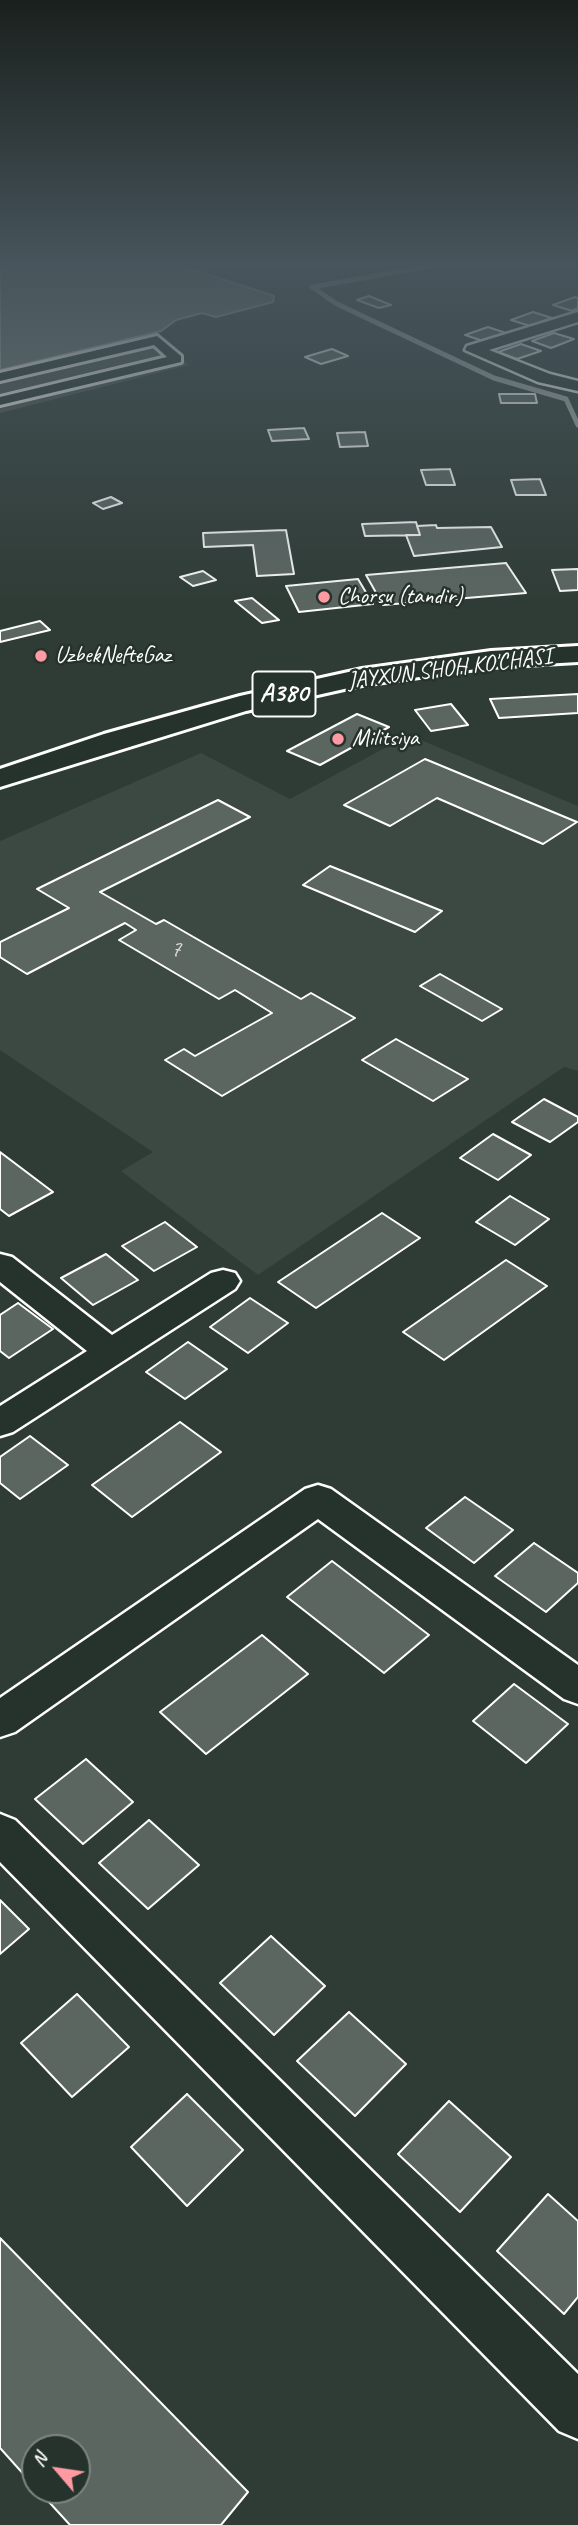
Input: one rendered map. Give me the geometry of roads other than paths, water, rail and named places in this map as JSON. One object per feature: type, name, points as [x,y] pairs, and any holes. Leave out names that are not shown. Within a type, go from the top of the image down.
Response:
[{"type":"highway","name":"JAYXUN SHOH KO'CHASI","points":[[0,757],[103,724],[317,667],[451,647],[578,636]]},
{"type":"highway","name":"JAYXUN SHOH KO'CHASI","points":[[0,778],[114,740],[240,704],[362,677],[491,659],[578,654]]},
{"type":"street","points":[[0,401],[85,381]]},
{"type":"street","points":[[556,381],[578,386]]},
{"type":"street","points":[[0,1265],[111,1352]]},
{"type":"street","points":[[0,1423],[223,1281]]},
{"type":"street","points":[[0,1720],[318,1499],[578,1687]]},
{"type":"street","points":[[0,1833],[578,2412]]},
{"type":"waterway","points":[[504,381],[566,399],[578,425]]},
{"type":"place","name":"Chorsu (tandir)","points":[[324,597]]},
{"type":"place","name":"UzbekNefteGaz","points":[[41,656]]},
{"type":"place","name":"Militsiya","points":[[338,739]]}]
